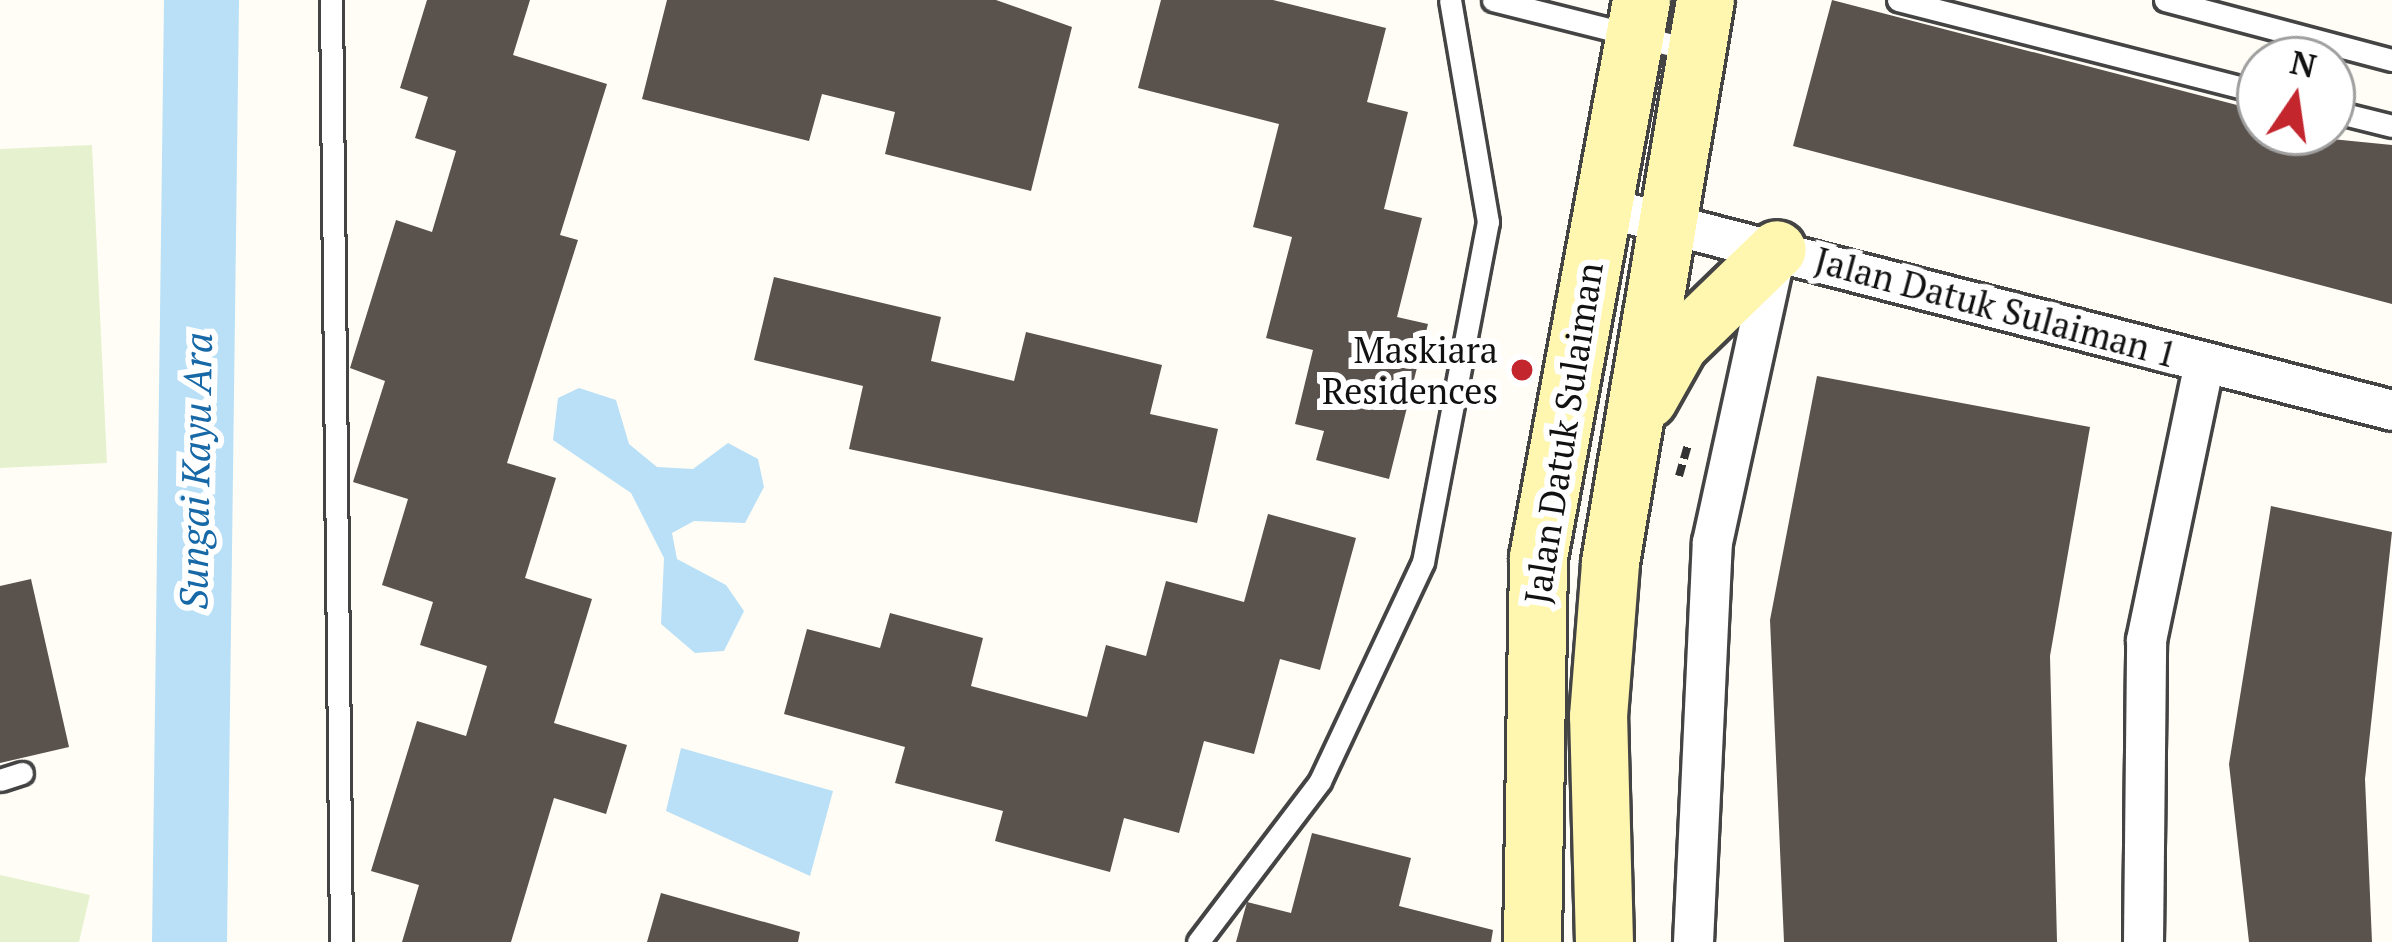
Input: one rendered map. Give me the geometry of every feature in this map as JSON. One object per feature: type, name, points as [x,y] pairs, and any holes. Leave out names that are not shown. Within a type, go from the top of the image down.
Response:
[{"type":"main road","name":"Jalan Datuk Sulaiman","points":[[1532,942],[1538,557],[1638,19]]},
{"type":"main road","name":"Jalan Datuk Sulaiman","points":[[1604,942],[1598,716],[1634,422],[1701,26]]},
{"type":"main road","points":[[1634,422],[1679,344],[1777,249]]},
{"type":"street","name":"Jalan Datuk Sulaiman 1","points":[[1600,206],[2392,410]]},
{"type":"street","points":[[1694,942],[1712,542],[1777,249]]},
{"type":"street","points":[[2143,942],[2146,640],[2204,362]]},
{"type":"lane","points":[[331,0],[341,942]]},
{"type":"lane","points":[[1198,942],[1320,781],[1423,562],[1488,222],[1450,0]]},
{"type":"lane","points":[[1493,0],[1701,26]]},
{"type":"lane","points":[[1898,0],[2236,86]]},
{"type":"lane","points":[[2165,0],[2392,60]]},
{"type":"lane","points":[[2356,117],[2392,126]]},
{"type":"green space","points":[[92,145],[107,463],[0,468],[0,149]]},
{"type":"green space","points":[[0,875],[90,895],[79,942],[0,942]]},
{"type":"water","points":[[579,388],[616,400],[629,444],[657,467],[693,469],[728,443],[758,459],[764,487],[745,523],[694,521],[672,533],[677,559],[726,585],[744,611],[724,651],[695,653],[661,624],[664,558],[631,493],[553,440],[558,398]]},
{"type":"water","points":[[681,748],[833,791],[810,876],[666,811]]},
{"type":"building","points":[[427,0],[530,0],[513,55],[607,84],[560,235],[578,240],[507,463],[556,478],[525,578],[592,599],[554,723],[627,745],[606,814],[554,798],[511,942],[402,942],[419,885],[371,871],[417,721],[466,736],[487,666],[420,645],[433,602],[382,585],[408,499],[353,482],[385,381],[350,368],[396,220],[432,232],[456,151],[415,138],[428,97],[400,88]]},
{"type":"building","points":[[667,0],[996,0],[1072,27],[1031,191],[885,154],[895,112],[822,94],[809,141],[642,99]]},
{"type":"building","points":[[1161,0],[1273,0],[1386,28],[1367,102],[1408,112],[1384,209],[1422,218],[1397,317],[1428,324],[1389,479],[1316,460],[1324,431],[1295,424],[1313,350],[1266,338],[1292,237],[1253,227],[1279,124],[1138,88]]},
{"type":"building","points":[[1832,0],[2236,105],[2236,156],[2356,156],[2356,141],[2392,145],[2392,304],[1793,146]]},
{"type":"building","points":[[774,277],[941,317],[931,361],[1014,381],[1026,332],[1162,365],[1150,414],[1218,429],[1197,523],[849,449],[863,386],[754,360]]},
{"type":"building","points":[[1817,376],[2090,427],[2050,656],[2057,942],[1784,942],[1770,620]]},
{"type":"building","points":[[2271,506],[2392,532],[2365,779],[2372,942],[2249,942],[2229,764]]},
{"type":"building","points":[[1268,514],[1356,538],[1320,670],[1280,659],[1254,754],[1204,741],[1179,833],[1124,818],[1110,872],[995,841],[1003,811],[895,783],[905,747],[784,714],[807,629],[880,648],[890,613],[983,638],[971,686],[1087,717],[1106,645],[1146,656],[1166,581],[1244,602]]},
{"type":"building","points":[[31,579],[69,747],[0,763],[0,586]]},
{"type":"building","points":[[1312,833],[1411,858],[1399,906],[1493,930],[1491,942],[1236,942],[1247,902],[1291,913]]},
{"type":"building","points":[[661,893],[800,932],[798,942],[647,942]]},
{"type":"waterway","name":"Sungai Kayu Ara","points":[[189,942],[201,0]]},
{"type":"place","name":"Maskiara Residences","points":[[1522,370]]}]
